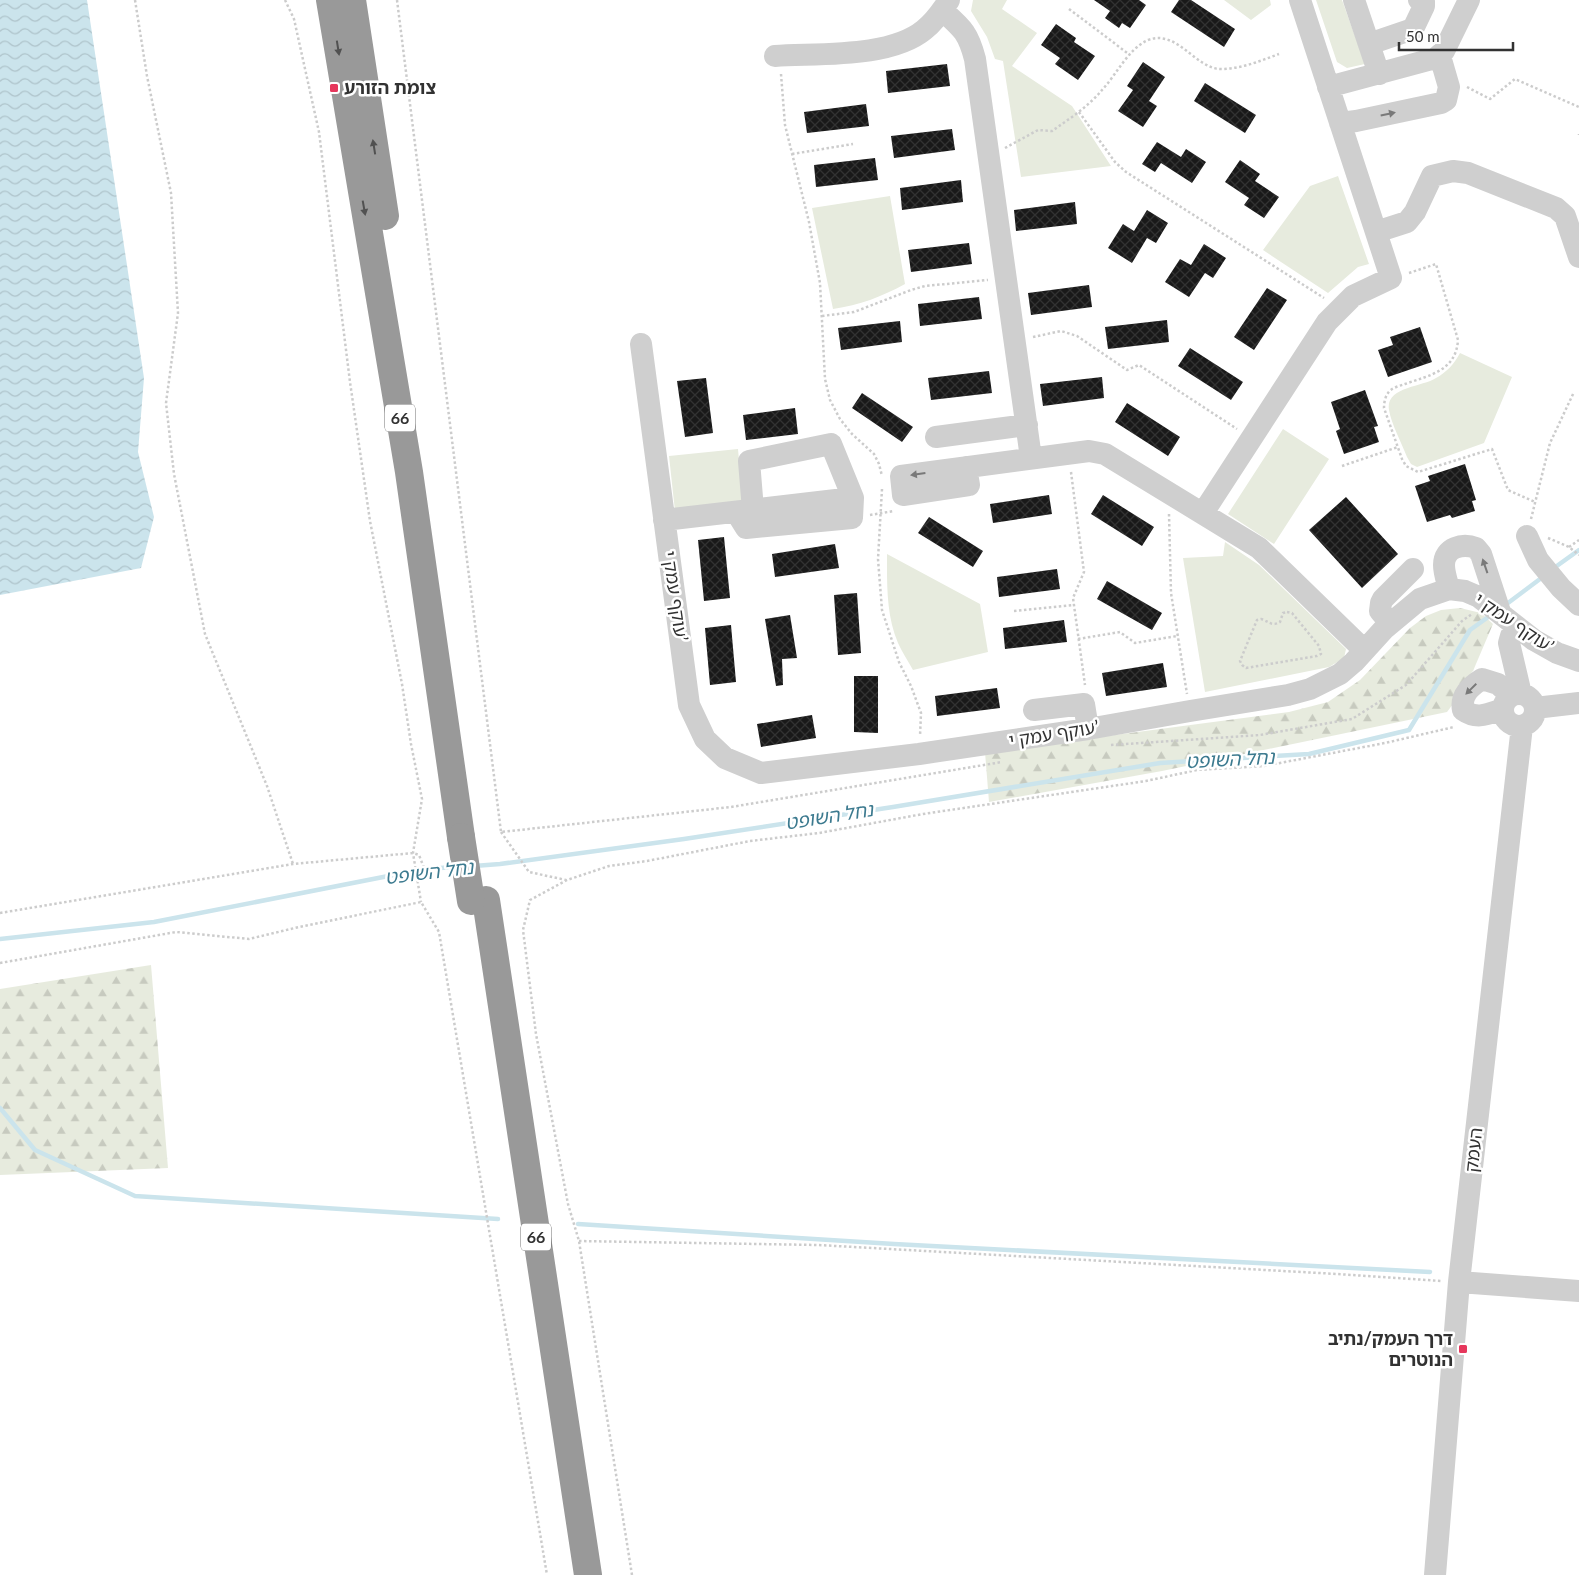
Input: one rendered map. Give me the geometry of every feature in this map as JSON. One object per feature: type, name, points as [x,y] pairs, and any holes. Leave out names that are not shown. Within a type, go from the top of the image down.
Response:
[{"type":"highway","name":"66","points":[[330,0],[408,472],[480,835]]},
{"type":"highway","name":"66","points":[[352,0],[480,835],[478,901],[573,1575]]},
{"type":"highway","name":"66","points":[[478,901],[588,1575]]},
{"type":"street","points":[[1203,513],[1327,322],[1353,296],[1391,278],[1300,0]]},
{"type":"street","points":[[1354,0],[1379,74]]},
{"type":"street","points":[[1369,44],[1413,29],[1424,6],[1424,2],[1420,0]]},
{"type":"street","points":[[1340,123],[1442,103],[1446,100],[1449,95],[1443,66],[1444,51],[1467,2]]},
{"type":"street","points":[[778,56],[865,51],[886,47],[907,40],[924,30],[945,5],[962,28],[971,45],[976,70],[1031,458]]},
{"type":"street","points":[[1328,87],[1416,65],[1443,66]]},
{"type":"street","points":[[1376,232],[1407,222],[1415,212],[1432,176],[1453,170],[1468,173],[1556,208],[1565,216],[1579,257]]},
{"type":"street","name":"עוקף עמק י’","points":[[641,344],[689,705],[704,739],[725,758],[760,774],[919,754],[1088,729],[1190,710],[1288,695],[1310,689],[1340,674],[1354,662],[1390,623],[1420,599],[1449,589],[1465,591],[1480,597],[1534,640],[1557,653],[1579,661]]},
{"type":"street","points":[[936,437],[1027,425]]},
{"type":"street","points":[[831,444],[853,498],[852,518],[746,528],[745,511],[749,461],[831,444]]},
{"type":"street","points":[[966,467],[1089,451],[1100,452],[1114,458],[1266,553],[1364,650]]},
{"type":"street","points":[[664,520],[745,511]]},
{"type":"street","points":[[1527,536],[1538,560],[1561,588],[1579,605]]},
{"type":"street","points":[[1449,589],[1444,564],[1446,555],[1453,549],[1461,546],[1476,548],[1481,554],[1501,614],[1511,636],[1509,643],[1517,702],[1579,703]]},
{"type":"street","points":[[1390,623],[1380,611],[1380,603],[1413,569]]},
{"type":"street","name":"העמק","points":[[1435,1575],[1459,1282],[1522,726],[1508,722],[1503,714],[1517,702]]},
{"type":"street","points":[[1034,710],[1084,704],[1088,729]]},
{"type":"street","points":[[1459,1282],[1579,1291]]},
{"type":"path","points":[[135,0],[147,76],[171,193],[178,313],[166,403],[174,474],[206,634],[267,786],[293,864]]},
{"type":"path","points":[[285,0],[294,19],[319,132],[350,382],[370,521],[422,799],[412,853],[421,902],[439,932],[547,1575]]},
{"type":"path","points":[[397,0],[480,835],[529,872],[567,880]]},
{"type":"path","points":[[1069,9],[1130,55]]},
{"type":"path","points":[[989,158],[1038,130],[1052,131],[1079,112],[1102,91],[1138,46],[1150,40],[1162,38],[1174,42],[1211,67],[1220,69],[1244,66],[1280,54]]},
{"type":"path","points":[[778,56],[784,125],[815,250],[820,283],[824,379],[830,400],[840,419],[852,434],[874,454],[879,464],[882,480]]},
{"type":"path","points":[[1443,66],[1490,99],[1515,79],[1579,107]]},
{"type":"path","points":[[1079,112],[1114,162],[1126,172],[1340,308]]},
{"type":"path","points":[[792,154],[853,144]]},
{"type":"path","points":[[1391,278],[1436,264],[1458,340],[1454,356],[1442,369],[1434,374],[1388,391],[1384,401],[1384,408],[1406,466],[1418,472],[1492,449],[1508,490],[1535,502]]},
{"type":"path","points":[[822,316],[854,312],[925,286],[1006,278]]},
{"type":"path","points":[[1015,340],[1062,331],[1077,336],[1127,370],[1139,365],[1251,438]]},
{"type":"path","points":[[1527,536],[1550,443],[1574,392]]},
{"type":"path","points":[[1342,466],[1398,446]]},
{"type":"path","points":[[1068,454],[1084,572],[1073,598],[1086,693]]},
{"type":"path","points":[[882,488],[878,559],[882,610],[899,662],[911,686],[921,713],[919,754]]},
{"type":"path","points":[[1168,492],[1169,567],[1177,636],[1190,710]]},
{"type":"path","points":[[1579,540],[1570,547],[1579,555]]},
{"type":"path","points":[[1014,611],[1074,605]]},
{"type":"path","points":[[1287,612],[1292,613],[1320,646],[1321,654],[1317,656],[1246,668],[1240,661],[1257,620],[1261,619],[1276,625],[1280,622],[1283,613],[1287,612]]},
{"type":"path","points":[[1108,746],[1260,735],[1352,719],[1406,685],[1462,621],[1501,614]]},
{"type":"path","points":[[1078,639],[1120,632],[1135,643],[1177,636]]},
{"type":"path","points":[[632,1575],[579,1241],[568,1204],[536,1034],[523,930],[530,900],[567,880],[609,866],[646,861],[750,841],[819,833],[923,814],[1146,781],[1197,770],[1264,766],[1385,743],[1458,726]]},
{"type":"path","points":[[480,835],[731,807],[1002,762]]},
{"type":"path","points":[[0,913],[293,864],[412,853],[419,855],[428,878]]},
{"type":"path","points":[[0,963],[176,932],[249,939],[421,902]]},
{"type":"path","points":[[579,1241],[818,1245],[1459,1282]]},
{"type":"green space","points":[[973,0],[1007,0],[1002,9],[1037,33],[1012,66],[1072,106],[1111,166],[1021,177],[1003,61],[995,59],[987,37],[971,11]]},
{"type":"green space","points":[[1224,0],[1270,0],[1271,5],[1251,20]]},
{"type":"green space","points":[[1316,0],[1342,0],[1365,64],[1347,68],[1337,62]]},
{"type":"green space","points":[[1338,176],[1369,264],[1358,267],[1328,293],[1263,250],[1310,186]]},
{"type":"green space","points":[[890,196],[905,284],[870,300],[833,309],[812,208]]},
{"type":"green space","points":[[1460,353],[1512,377],[1484,443],[1417,467],[1411,464],[1407,457],[1390,415],[1389,402],[1398,392],[1440,376],[1450,367]]},
{"type":"green space","points":[[1283,429],[1329,459],[1274,544],[1228,514]]},
{"type":"green space","points":[[738,449],[743,504],[675,511],[669,456]]},
{"type":"green space","points":[[1225,542],[1259,565],[1346,649],[1344,658],[1329,667],[1205,692],[1183,558],[1223,556]]},
{"type":"green space","points":[[887,554],[980,604],[988,652],[913,670],[898,643],[891,621],[888,599]]},
{"type":"green space","points":[[1460,608],[1481,613],[1493,624],[1473,671],[1462,684],[1456,700],[1447,712],[1162,771],[989,802],[985,752],[1289,712],[1328,702],[1360,680],[1410,628],[1426,616],[1441,610]]},
{"type":"green space","points":[[151,965],[168,1168],[0,1175],[0,989]]},
{"type":"water","points":[[0,0],[87,0],[144,378],[138,452],[154,517],[141,568],[0,595]]},
{"type":"building","points":[[1094,0],[1139,0],[1146,5],[1130,28],[1122,23],[1119,28],[1105,18],[1110,11]]},
{"type":"building","points":[[1179,0],[1191,0],[1235,29],[1224,47],[1171,12]]},
{"type":"building","points":[[1056,24],[1076,38],[1074,42],[1095,56],[1078,80],[1055,64],[1060,58],[1041,45]]},
{"type":"building","points":[[1143,62],[1165,77],[1149,101],[1157,106],[1143,127],[1118,111],[1133,90],[1127,86]]},
{"type":"building","points":[[947,64],[950,86],[888,93],[886,71]]},
{"type":"building","points":[[1205,83],[1256,115],[1245,133],[1194,101]]},
{"type":"building","points":[[866,104],[869,126],[807,133],[804,112]]},
{"type":"building","points":[[952,129],[955,150],[894,158],[891,136]]},
{"type":"building","points":[[1157,142],[1181,157],[1186,149],[1206,162],[1192,183],[1161,163],[1155,172],[1142,164]]},
{"type":"building","points":[[875,158],[878,180],[816,187],[814,165]]},
{"type":"building","points":[[1240,160],[1260,174],[1255,181],[1279,197],[1264,218],[1244,205],[1249,198],[1225,182]]},
{"type":"building","points":[[961,180],[963,202],[902,210],[900,188]]},
{"type":"building","points":[[1075,202],[1077,224],[1016,231],[1014,210]]},
{"type":"building","points":[[1147,210],[1168,223],[1156,243],[1147,238],[1132,263],[1108,248],[1123,224],[1134,231]]},
{"type":"building","points":[[969,243],[972,264],[911,272],[908,250]]},
{"type":"building","points":[[1204,244],[1226,258],[1213,278],[1205,273],[1189,297],[1165,282],[1180,259],[1191,265]]},
{"type":"building","points":[[1089,285],[1092,307],[1031,315],[1028,293]]},
{"type":"building","points":[[1267,288],[1287,300],[1254,350],[1234,337]]},
{"type":"building","points":[[979,297],[982,319],[920,326],[918,304]]},
{"type":"building","points":[[1167,320],[1169,342],[1108,349],[1105,327]]},
{"type":"building","points":[[900,321],[902,342],[841,350],[838,328]]},
{"type":"building","points":[[1420,327],[1432,362],[1388,377],[1378,350],[1393,345],[1390,337]]},
{"type":"building","points":[[1190,348],[1243,382],[1231,400],[1178,366]]},
{"type":"building","points":[[989,371],[992,393],[931,400],[928,378]]},
{"type":"building","points":[[1102,377],[1104,398],[1043,406],[1040,384]]},
{"type":"building","points":[[706,378],[713,433],[685,437],[677,381]]},
{"type":"building","points":[[1365,390],[1378,426],[1374,427],[1379,442],[1344,454],[1336,431],[1340,429],[1331,402]]},
{"type":"building","points":[[862,393],[913,427],[902,442],[852,408]]},
{"type":"building","points":[[1127,403],[1180,437],[1168,456],[1115,422]]},
{"type":"building","points":[[795,408],[798,434],[746,440],[743,415]]},
{"type":"building","points":[[1465,464],[1476,500],[1472,501],[1475,511],[1452,518],[1450,515],[1427,522],[1415,486],[1430,481],[1428,476]]},
{"type":"building","points":[[1049,495],[1052,514],[993,523],[990,504]]},
{"type":"building","points":[[1103,495],[1154,527],[1142,546],[1091,514]]},
{"type":"building","points":[[1346,497],[1398,554],[1362,588],[1309,530]]},
{"type":"building","points":[[929,517],[983,551],[973,567],[918,533]]},
{"type":"building","points":[[724,537],[730,598],[704,601],[698,540]]},
{"type":"building","points":[[835,544],[839,568],[775,577],[772,554]]},
{"type":"building","points":[[1057,569],[1060,589],[999,597],[997,577]]},
{"type":"building","points":[[1107,581],[1162,613],[1152,630],[1097,599]]},
{"type":"building","points":[[857,593],[861,653],[838,655],[834,595]]},
{"type":"building","points":[[790,615],[797,658],[782,659],[783,685],[776,686],[765,619]]},
{"type":"building","points":[[1064,620],[1067,642],[1005,649],[1003,628]]},
{"type":"building","points":[[731,625],[736,682],[710,685],[705,628]]},
{"type":"building","points":[[1163,663],[1167,687],[1106,696],[1102,673]]},
{"type":"building","points":[[854,676],[878,676],[878,733],[854,732]]},
{"type":"building","points":[[997,688],[1000,708],[937,716],[935,696]]},
{"type":"building","points":[[812,715],[816,738],[761,747],[757,724]]},
{"type":"waterway","name":"נחל השופט","points":[[1554,568],[1579,550]]},
{"type":"waterway","name":"נחל השופט","points":[[1504,606],[1544,576]]},
{"type":"waterway","name":"נחל השופט","points":[[474,866],[684,839],[1160,763],[1309,754],[1409,730],[1470,630],[1491,615]]},
{"type":"waterway","name":"נחל השופט","points":[[0,939],[154,922],[424,869],[456,867]]},
{"type":"waterway","points":[[0,1108],[35,1150],[135,1196],[498,1219]]},
{"type":"waterway","points":[[578,1224],[894,1244],[1430,1272]]},
{"type":"place","name":"צומת הזורע","points":[[334,88]]},
{"type":"place","name":"דרך העמק/נתיב הנוטרים","points":[[1463,1349]]}]
